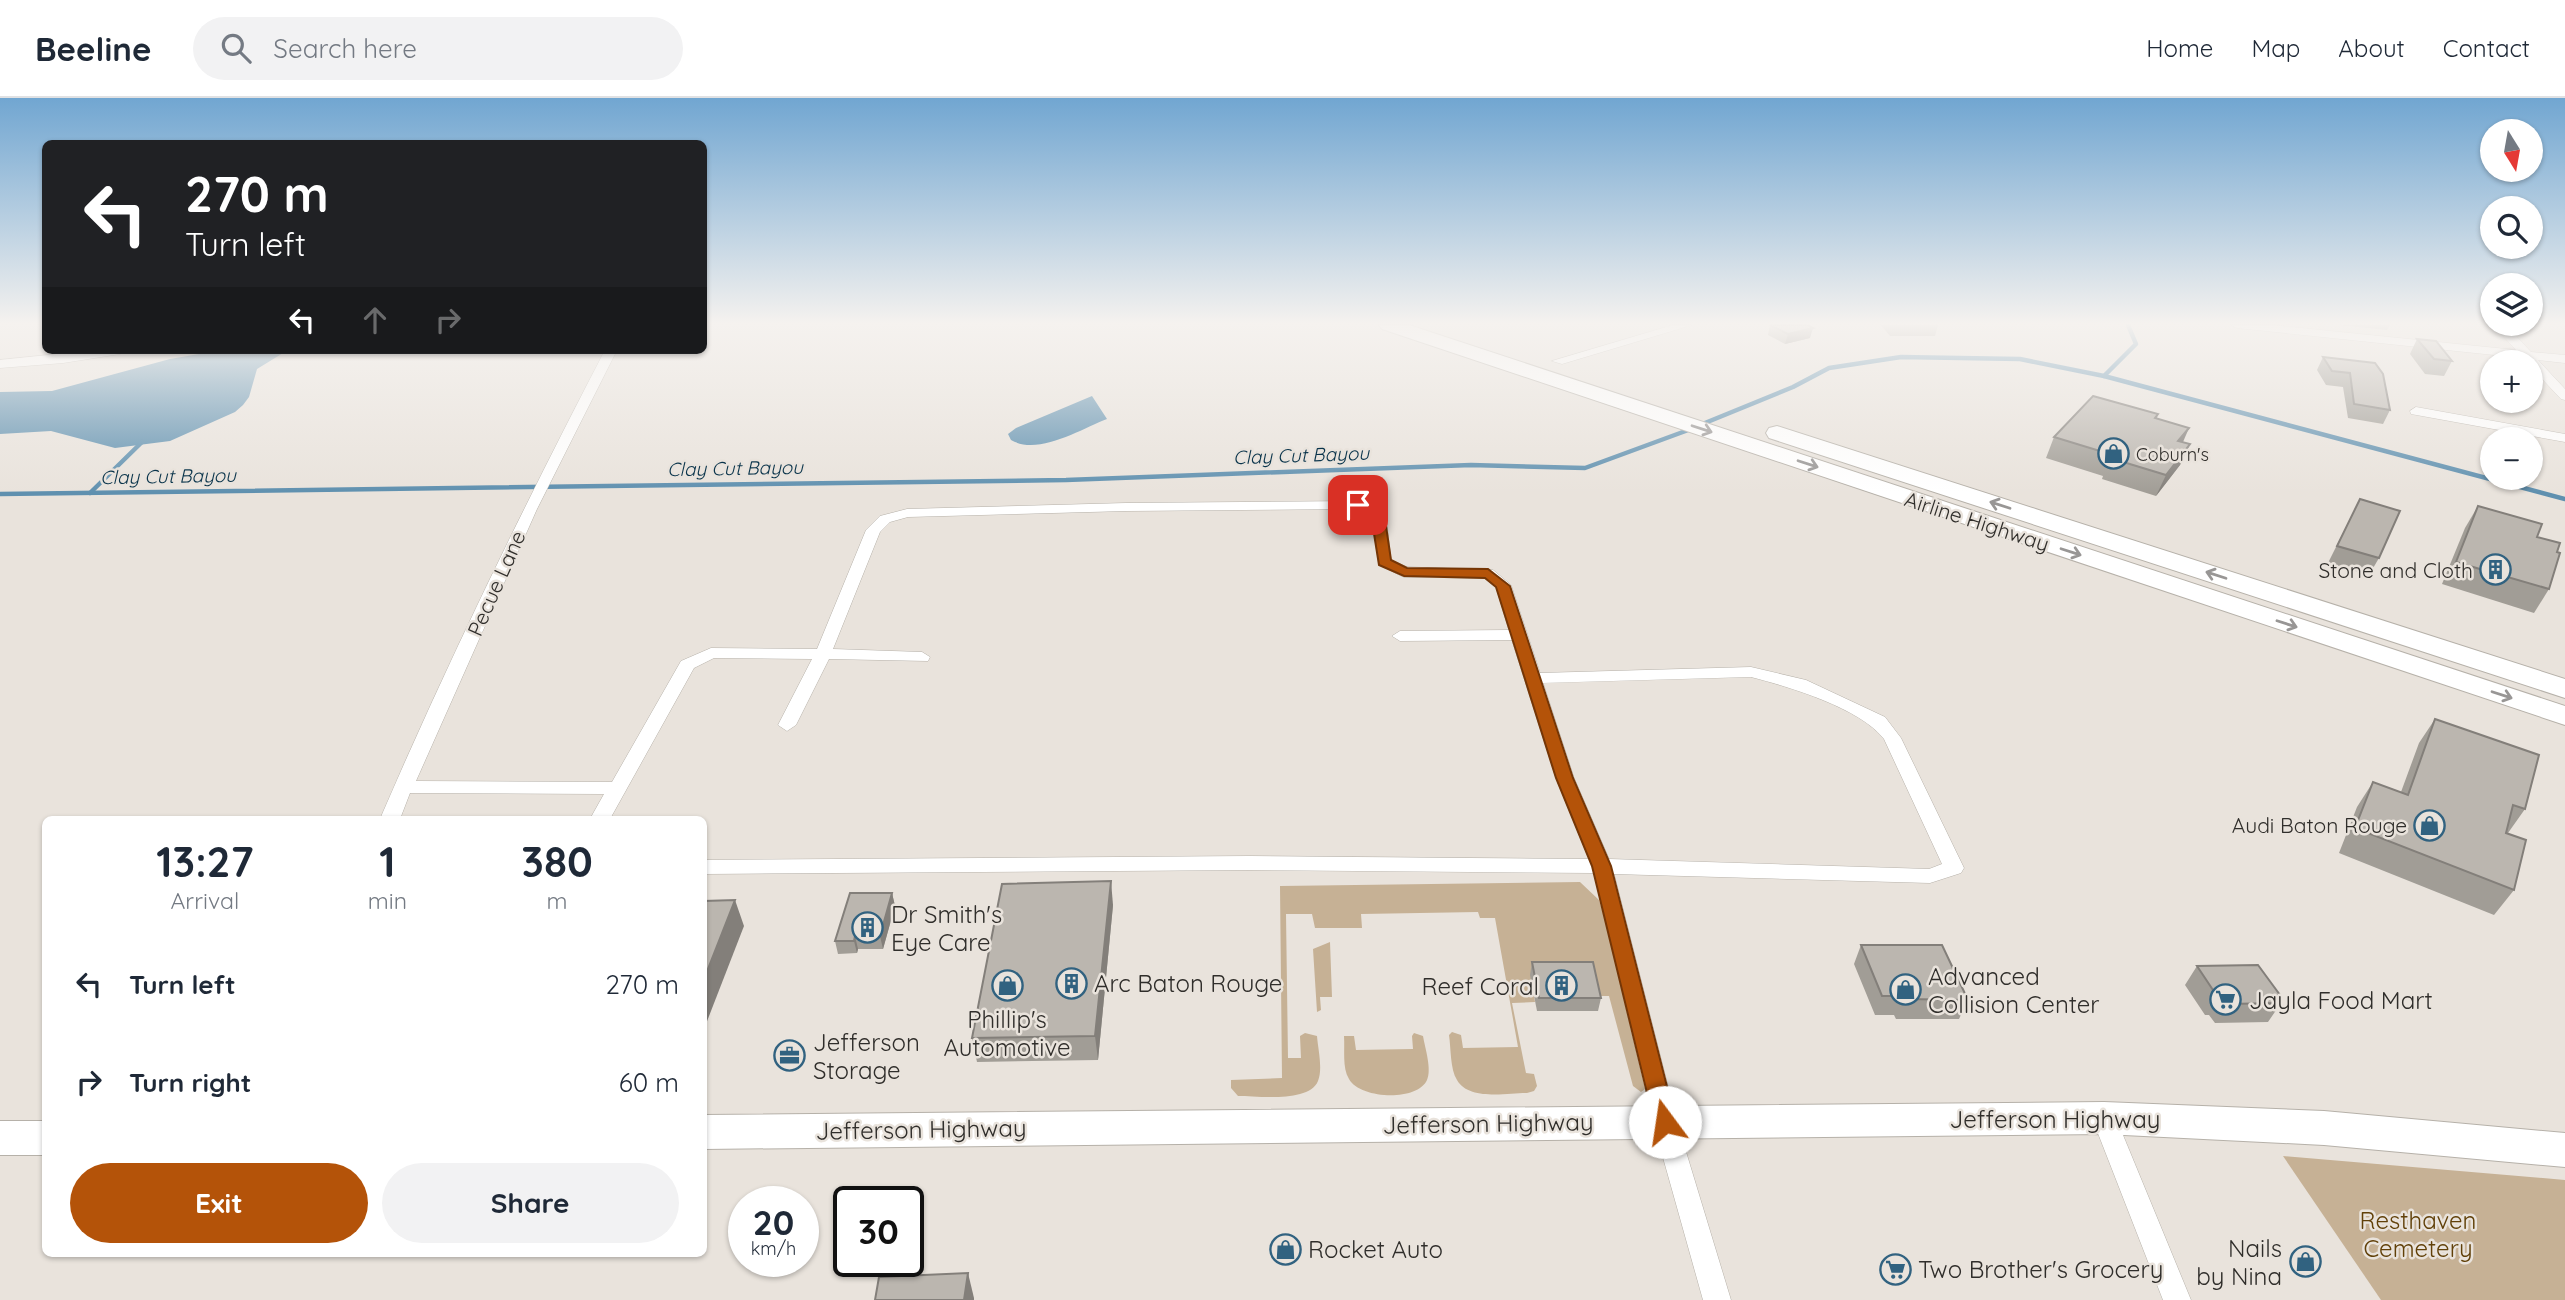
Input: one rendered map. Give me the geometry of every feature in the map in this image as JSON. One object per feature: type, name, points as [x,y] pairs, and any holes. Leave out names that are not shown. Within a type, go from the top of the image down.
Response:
[{"type":"highway","name":"Airline Highway","points":[[1558,381],[1744,443],[2037,529],[2414,653],[2565,716]]},
{"type":"highway","name":"Airline Highway","points":[[1620,381],[1779,433],[2037,529]]},
{"type":"highway","name":"Airline Highway","points":[[2414,653],[2565,689]]},
{"type":"main road","name":"Jefferson Highway","points":[[707,1132],[2104,1118],[2324,1128],[2565,1150]]},
{"type":"main road","points":[[0,1138],[42,1138]]},
{"type":"street","name":"Pecue Lane","points":[[391,816],[530,509],[595,381]]},
{"type":"street","points":[[2551,381],[2565,396]]},
{"type":"street","points":[[2416,411],[2565,438]]},
{"type":"street","points":[[787,725],[823,654],[873,530],[886,519],[907,513],[1126,506],[1358,505],[1379,519],[1384,562],[1404,572],[1488,573],[1503,586],[1565,778],[1602,866],[1665,1122],[1717,1300]]},
{"type":"street","points":[[1400,636],[1517,635]]},
{"type":"street","points":[[602,816],[687,665],[711,653],[922,657]]},
{"type":"street","points":[[707,867],[1237,863],[1602,866],[1930,876],[1954,868],[1892,738],[1879,721],[1800,684],[1751,672],[1531,678]]},
{"type":"street","points":[[402,787],[617,788]]},
{"type":"street","points":[[2104,1118],[2177,1300]]},
{"type":"green space","points":[[1580,882],[1599,900],[1628,996],[1630,1027],[1646,1086],[1641,1092],[1633,1086],[1609,996],[1595,996],[1531,975],[1535,1002],[1512,1003],[1526,1073],[1534,1074],[1537,1086],[1534,1091],[1489,1094],[1463,1087],[1457,1080],[1452,1064],[1449,1035],[1452,1032],[1461,1035],[1463,1048],[1518,1047],[1495,918],[1480,918],[1478,912],[1361,914],[1362,928],[1315,928],[1312,914],[1286,914],[1288,1058],[1301,1058],[1300,1036],[1305,1033],[1317,1036],[1320,1065],[1318,1081],[1305,1093],[1282,1097],[1238,1096],[1231,1088],[1231,1080],[1282,1078],[1280,886]]},
{"type":"green space","points":[[1330,942],[1332,997],[1320,997],[1321,1010],[1317,1012],[1313,949]]},
{"type":"green space","points":[[1414,1033],[1423,1036],[1428,1064],[1427,1080],[1421,1087],[1401,1095],[1376,1094],[1355,1086],[1349,1079],[1345,1064],[1344,1036],[1354,1036],[1356,1050],[1413,1049]]},
{"type":"green space","name":"Resthaven Cemetery","points":[[2283,1156],[2565,1180],[2565,1300],[2381,1300]]},
{"type":"water","points":[[89,381],[254,381],[249,397],[235,412],[170,441],[115,448],[51,431],[0,434],[0,392],[52,391]]},
{"type":"water","points":[[1092,396],[1107,419],[1059,439],[1034,445],[1011,440],[1008,434],[1016,428]]},
{"type":"building","points":[[2351,381],[2384,381],[2390,410],[2354,404]]},
{"type":"building","points":[[2093,396],[2158,414],[2155,418],[2189,428],[2178,441],[2190,444],[2166,475],[2054,437]]},
{"type":"building","points":[[2360,499],[2400,511],[2379,558],[2337,546]]},
{"type":"building","points":[[2478,506],[2542,524],[2537,537],[2560,543],[2557,552],[2560,553],[2549,589],[2456,562]]},
{"type":"building","name":"Audi Baton Rouge","points":[[2435,719],[2539,755],[2525,809],[2513,805],[2506,833],[2526,840],[2514,890],[2355,828],[2373,782],[2408,795]]},
{"type":"building","points":[[1111,881],[1095,1036],[972,1038],[1002,884]]},
{"type":"building","points":[[850,893],[892,893],[880,936],[855,936],[854,941],[835,941]]},
{"type":"building","points":[[735,900],[707,971],[707,901]]},
{"type":"building","points":[[1861,945],[1942,945],[1968,1000],[1882,996]]},
{"type":"building","points":[[1532,962],[1593,962],[1601,998],[1539,998]]},
{"type":"building","points":[[2258,965],[2280,995],[2275,995],[2281,1003],[2227,1004],[2221,996],[2217,996],[2197,966]]},
{"type":"building","points":[[968,1273],[964,1300],[875,1300],[879,1277]]},
{"type":"waterway","name":"Clay Cut Bayou","points":[[1700,425],[1804,381]]},
{"type":"waterway","name":"Clay Cut Bayou","points":[[2123,381],[2565,499]]},
{"type":"waterway","name":"Clay Cut Bayou","points":[[90,493],[1066,480],[1471,465],[1585,468],[1691,429]]},
{"type":"waterway","points":[[90,493],[142,442]]},
{"type":"waterway","name":"Clay Cut Bayou","points":[[0,494],[90,493]]},
{"type":"place","name":"Coburn's","points":[[2113,454]]},
{"type":"place","name":"Stone and Cloth","points":[[2496,570]]},
{"type":"place","name":"Audi Baton Rouge","points":[[2430,825]]},
{"type":"place","name":"Dr Smith's Eye Care","points":[[868,928]]},
{"type":"place","name":"Arc Baton Rouge","points":[[1071,983]]},
{"type":"place","name":"Phillip's Automotive","points":[[1007,985]]},
{"type":"place","name":"Reef Coral","points":[[1562,986]]},
{"type":"place","name":"Advanced Collision Center","points":[[1905,990]]},
{"type":"place","name":"Jayla Food Mart","points":[[2226,1000]]},
{"type":"place","name":"Jefferson Storage","points":[[790,1056]]},
{"type":"place","name":"Rocket Auto","points":[[1285,1249]]},
{"type":"place","name":"Nails by Nina","points":[[2305,1262]]},
{"type":"place","name":"Two Brother's Grocery","points":[[1895,1269]]},
{"type":"route","points":[[1358,505],[1379,519],[1384,562],[1404,572],[1488,573],[1503,586],[1522,652],[1565,778],[1602,866],[1665,1122]]}]
